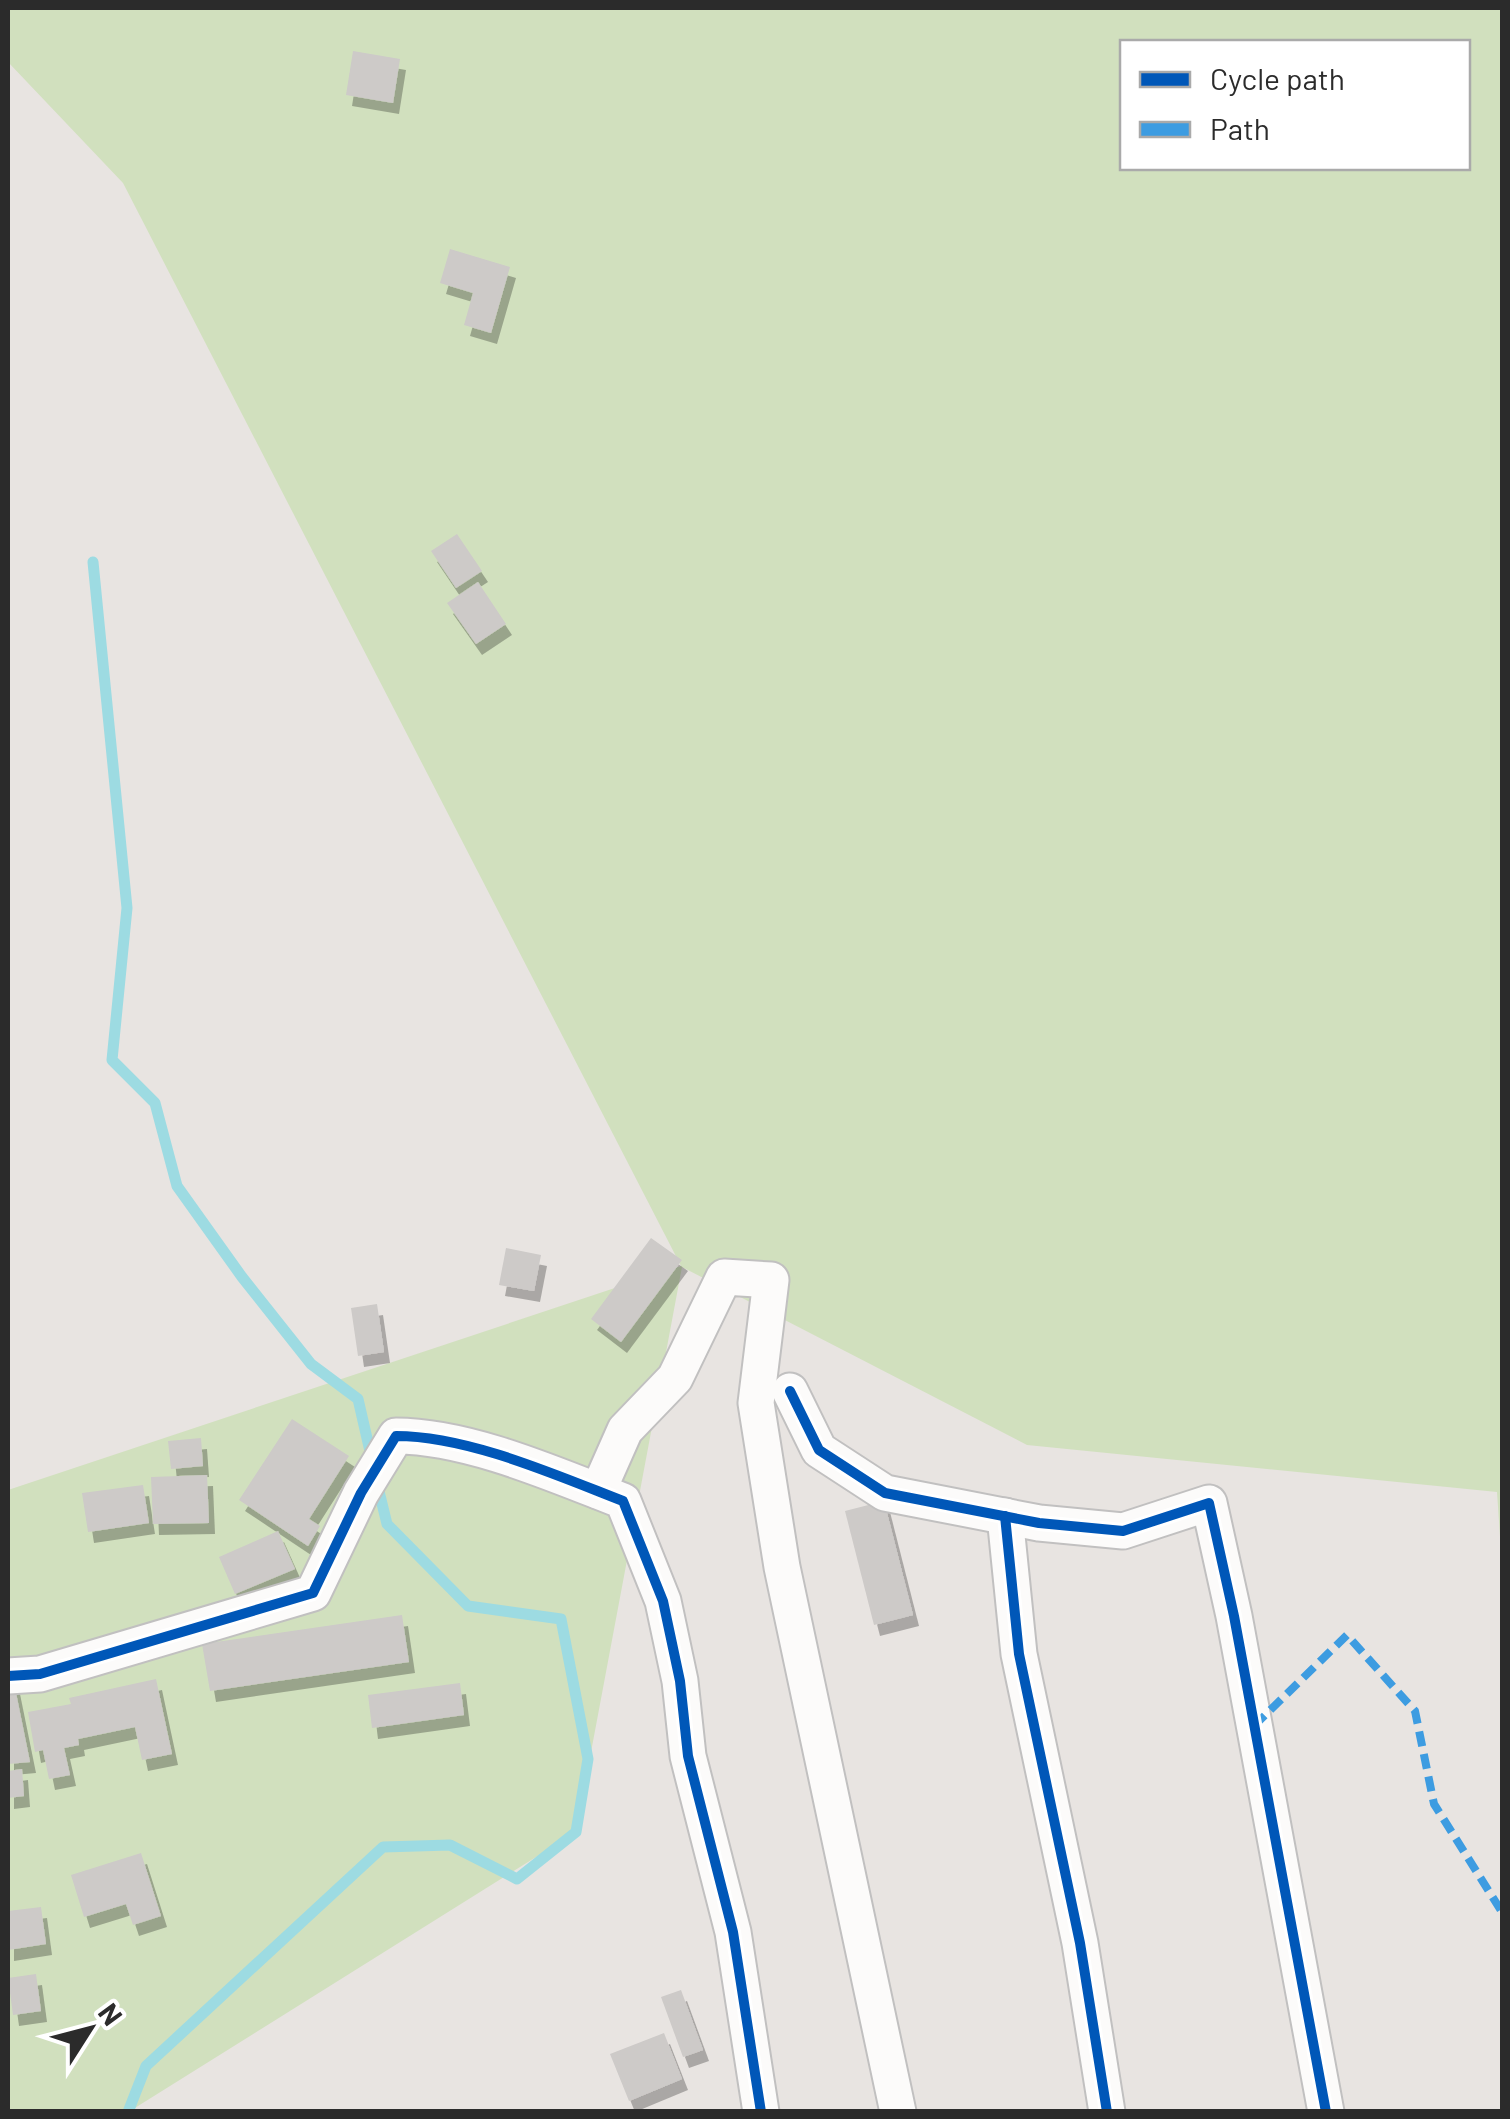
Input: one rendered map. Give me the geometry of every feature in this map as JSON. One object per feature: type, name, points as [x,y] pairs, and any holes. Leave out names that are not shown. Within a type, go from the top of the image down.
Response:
[{"type":"street","points":[[598,1491],[626,1430],[675,1378],[724,1276],[771,1280],[756,1403],[782,1568],[898,2112]]},
{"type":"street","points":[[790,1392],[819,1450],[885,1493],[1004,1516],[1123,1531],[1209,1503],[1234,1616],[1326,2112]]},
{"type":"street","points":[[8,1676],[40,1674],[313,1592],[361,1493],[396,1436],[423,1436],[495,1456],[622,1500],[663,1600],[680,1680],[688,1756],[733,1932],[761,2112]]},
{"type":"street","points":[[1004,1516],[1019,1654],[1080,1943],[1107,2112]]},
{"type":"green space","points":[[8,8],[1502,8],[1502,1566],[1497,1492],[1027,1445],[682,1267],[576,1832],[130,2111],[8,2111],[8,1490],[681,1266],[123,183],[8,62]]},
{"type":"building","points":[[353,51],[400,59],[393,103],[346,95]]},
{"type":"building","points":[[450,249],[510,267],[491,333],[464,325],[473,293],[440,283]]},
{"type":"building","points":[[457,534],[482,571],[456,588],[431,551]]},
{"type":"building","points":[[478,582],[506,624],[476,644],[447,603]]},
{"type":"building","points":[[651,1238],[682,1260],[621,1342],[591,1319]]},
{"type":"building","points":[[506,1248],[541,1255],[534,1291],[499,1285]]},
{"type":"building","points":[[377,1304],[384,1352],[358,1356],[351,1308]]},
{"type":"building","points":[[292,1419],[349,1456],[309,1519],[320,1526],[308,1546],[239,1500]]},
{"type":"building","points":[[201,1438],[203,1466],[171,1469],[168,1441]]},
{"type":"building","points":[[207,1475],[209,1523],[153,1524],[151,1477]]},
{"type":"building","points":[[143,1485],[149,1523],[88,1532],[82,1493]]},
{"type":"building","points":[[884,1501],[913,1615],[874,1625],[845,1511]]},
{"type":"building","points":[[278,1531],[295,1569],[235,1594],[219,1557]]},
{"type":"building","points":[[402,1615],[409,1662],[210,1691],[202,1644]]},
{"type":"building","points":[[156,1679],[172,1754],[142,1760],[135,1727],[78,1739],[79,1745],[64,1748],[70,1775],[49,1779],[43,1750],[35,1752],[28,1712],[71,1704],[69,1698]]},
{"type":"building","points":[[8,1682],[14,1683],[30,1762],[8,1764]]},
{"type":"building","points":[[460,1683],[464,1715],[372,1728],[368,1695]]},
{"type":"building","points":[[22,1769],[24,1796],[8,1798],[8,1771]]},
{"type":"building","points":[[141,1853],[161,1916],[133,1925],[126,1904],[84,1917],[71,1875]]},
{"type":"building","points":[[41,1907],[46,1944],[8,1950],[8,1911]]},
{"type":"building","points":[[36,1974],[41,2011],[13,2015],[8,1978]]},
{"type":"building","points":[[681,1990],[703,2050],[683,2057],[661,1997]]},
{"type":"building","points":[[664,2033],[682,2079],[629,2101],[610,2054]]},
{"type":"waterway","points":[[93,562],[127,908],[112,1060],[155,1103],[177,1186],[242,1277],[311,1364],[358,1399],[372,1460]]},
{"type":"waterway","points":[[128,2112],[146,2066],[383,1847],[450,1845],[517,1879],[576,1832],[588,1759],[561,1619],[468,1606],[387,1524],[377,1483]]},
{"type":"marked path","points":[[1254,1726],[1347,1635],[1415,1711],[1434,1804],[1502,1912]]},
{"type":"cycle path","points":[[790,1391],[819,1450],[885,1493],[1039,1523],[1123,1531],[1209,1503],[1234,1616],[1326,2112]]},
{"type":"cycle path","points":[[8,1676],[40,1674],[313,1593],[361,1493],[396,1436],[452,1442],[482,1450],[623,1501],[663,1601],[680,1681],[688,1756],[733,1932],[761,2112]]},
{"type":"cycle path","points":[[1005,1516],[1019,1654],[1080,1943],[1107,2112]]}]
